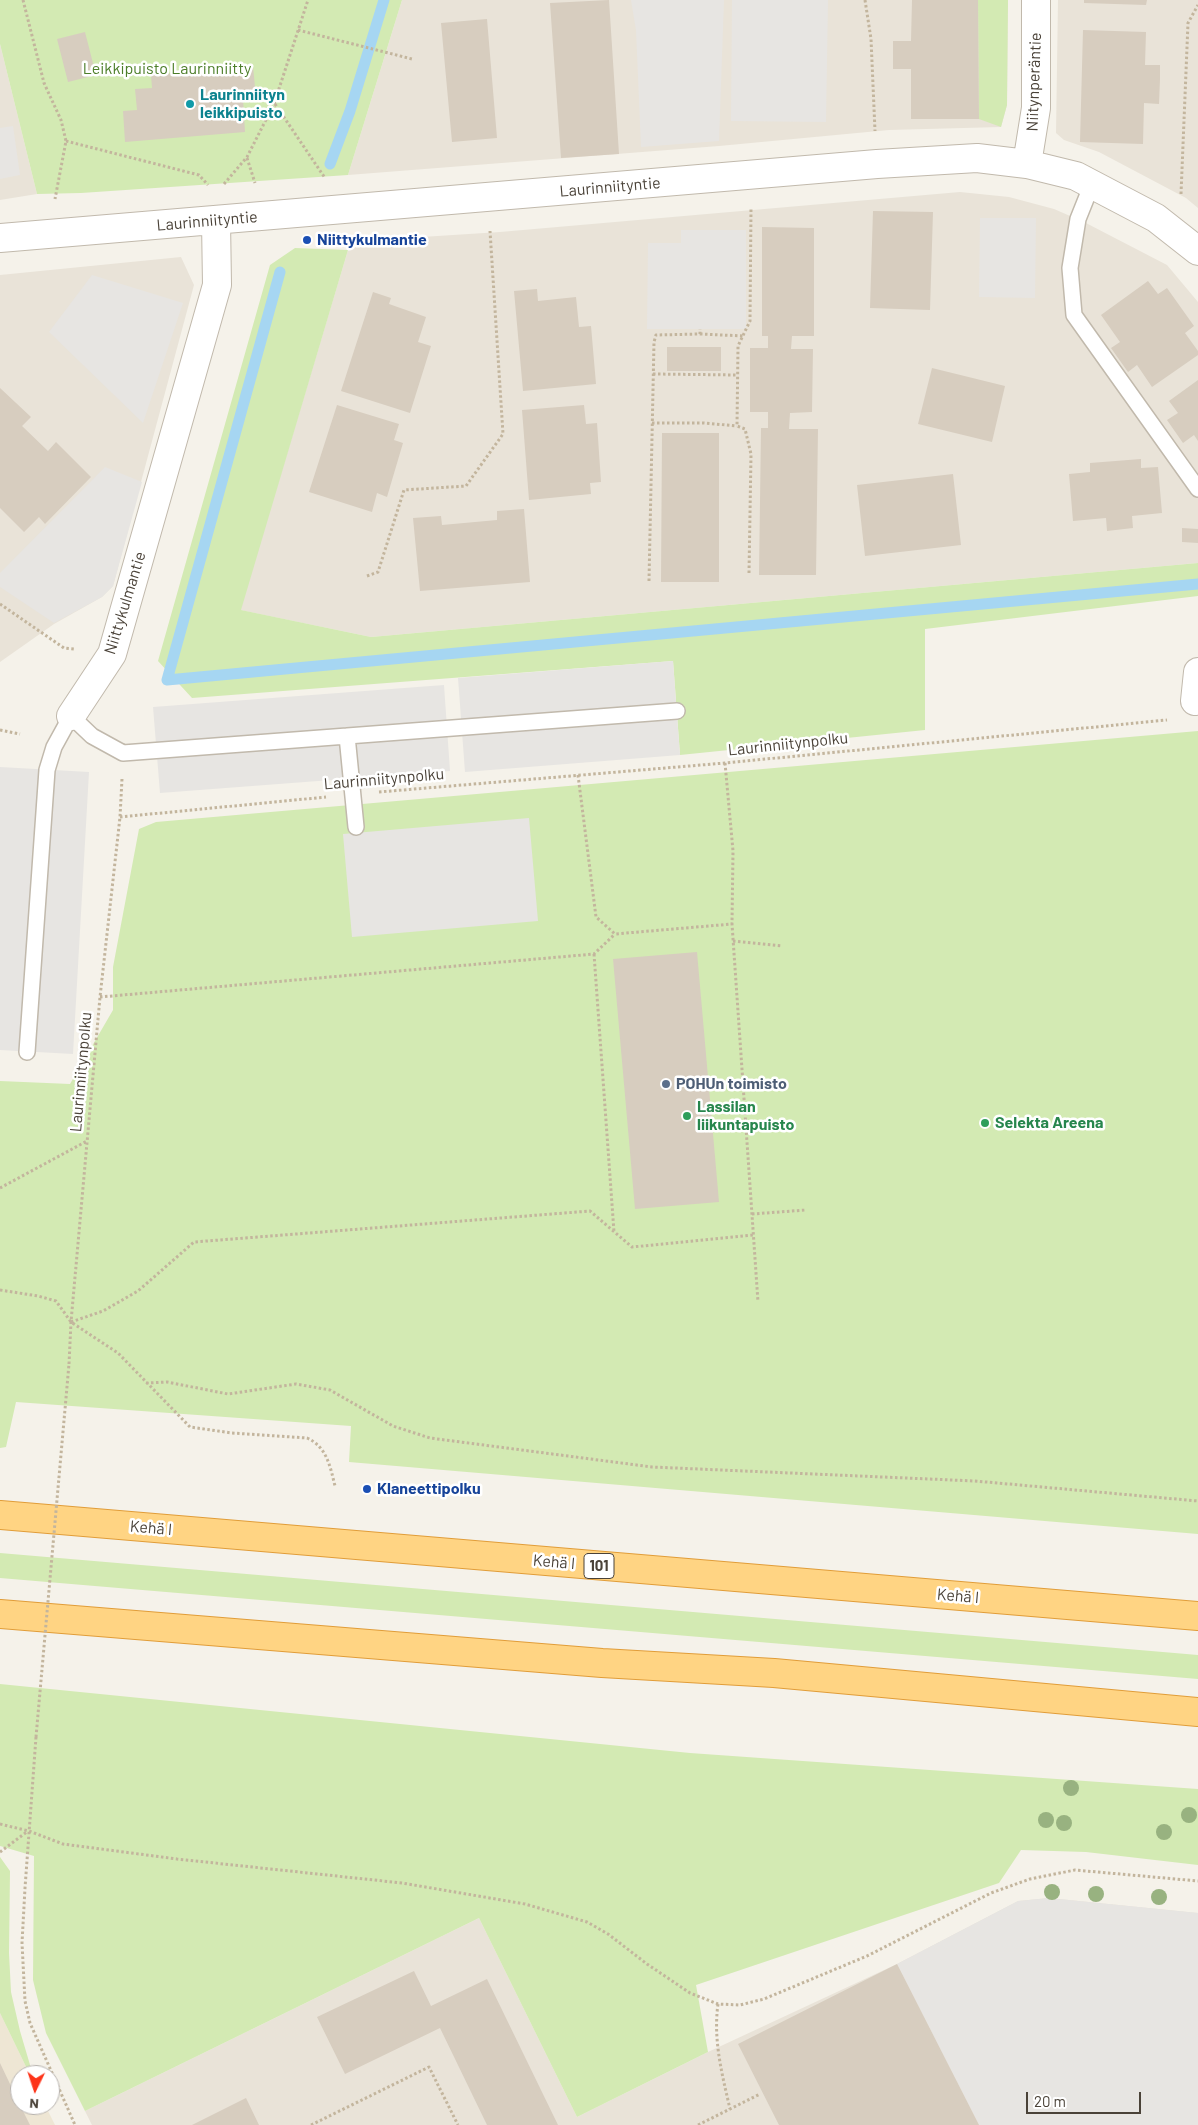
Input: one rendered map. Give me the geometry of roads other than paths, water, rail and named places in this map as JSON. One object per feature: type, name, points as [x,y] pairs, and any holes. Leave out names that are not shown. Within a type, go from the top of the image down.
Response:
[{"type":"highway","name":"Kehä I","points":[[0,1515],[1198,1616]]},
{"type":"highway","points":[[0,1614],[592,1663],[774,1674],[1198,1712]]},
{"type":"street","name":"Niitynperäntie","points":[[1027,164],[1036,108],[1036,0]]},
{"type":"street","name":"Laurinniityntie","points":[[0,238],[877,164],[977,158],[1027,164],[1076,176],[1156,218],[1198,251]]},
{"type":"street","name":"Niittykulmantie","points":[[71,716],[112,654],[217,285],[216,220]]},
{"type":"street","points":[[1195,701],[1198,672]]},
{"type":"lane","points":[[1092,184],[1078,219],[1070,268],[1074,315],[1198,489]]},
{"type":"lane","points":[[27,1052],[47,770],[54,747],[71,716],[92,736],[123,753],[677,711]]},
{"type":"lane","points":[[347,736],[356,827]]},
{"type":"waterway","points":[[330,164],[350,111],[384,0]]},
{"type":"waterway","points":[[280,272],[167,680],[1198,584]]},
{"type":"place","name":"Laurinniityn leikkipuisto","points":[[190,104]]},
{"type":"place","name":"Niittykulmantie","points":[[307,240]]},
{"type":"place","name":"POHUn toimisto","points":[[666,1084]]},
{"type":"place","name":"Lassilan liikuntapuisto","points":[[687,1116]]},
{"type":"place","name":"Selekta Areena","points":[[985,1123]]},
{"type":"place","name":"Klaneettipolku","points":[[367,1489]]},
{"type":"park label","name":"Leikkipuisto Laurinniitty","points":[[167,69]]}]
